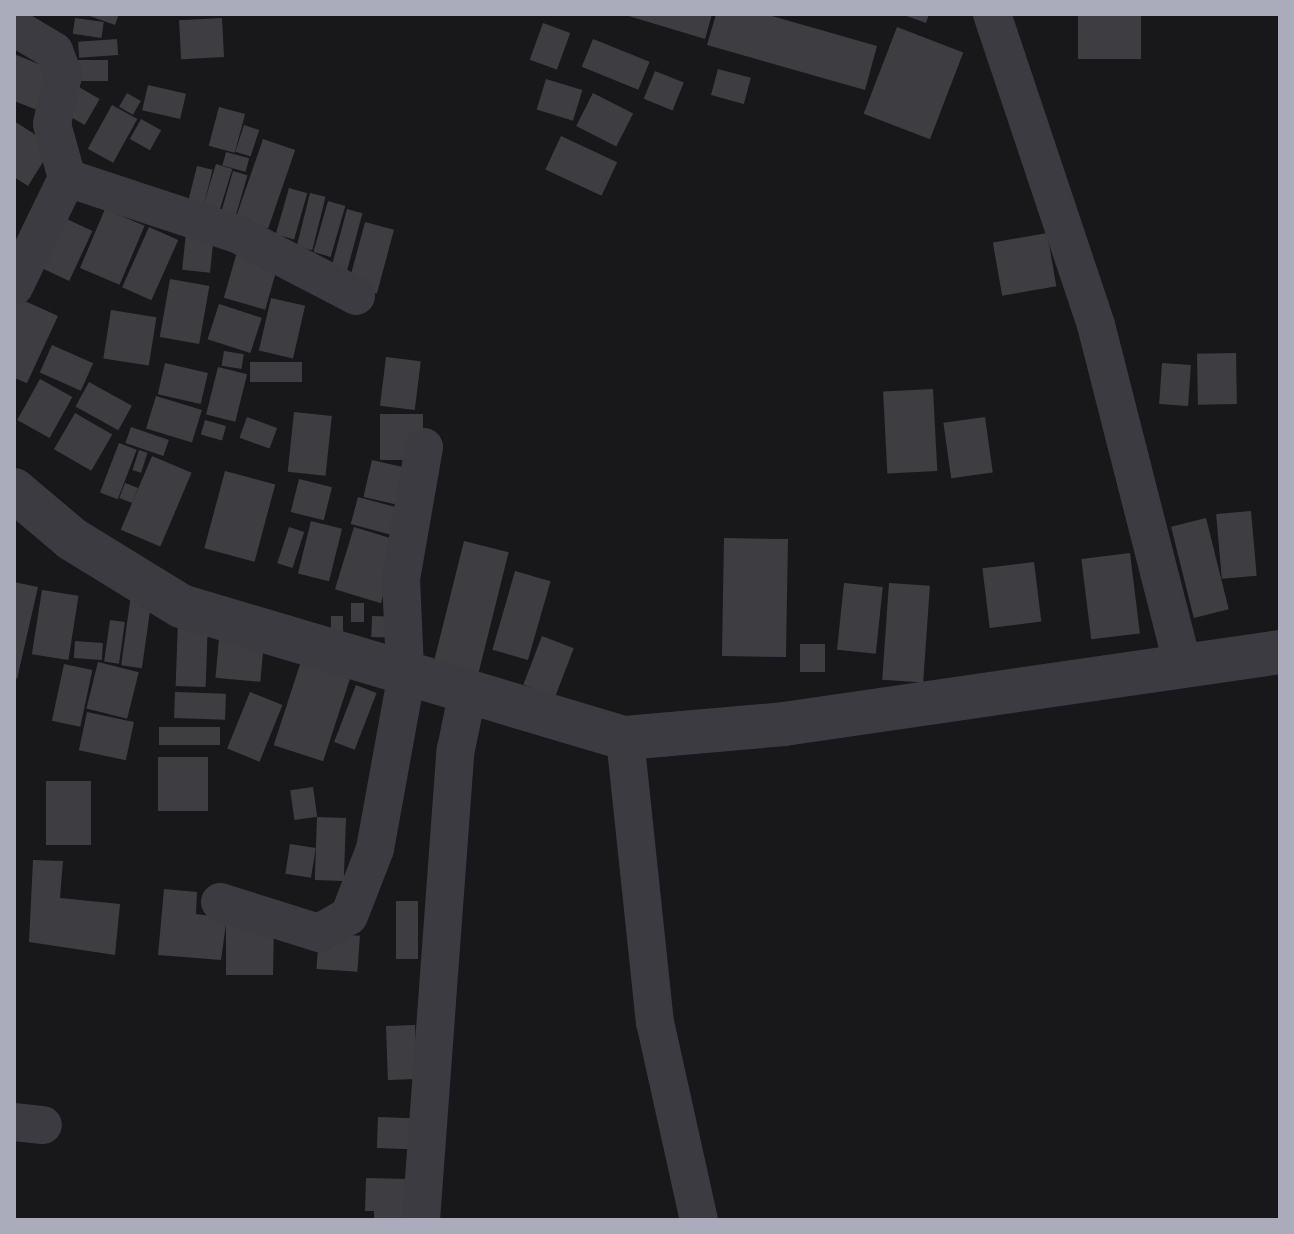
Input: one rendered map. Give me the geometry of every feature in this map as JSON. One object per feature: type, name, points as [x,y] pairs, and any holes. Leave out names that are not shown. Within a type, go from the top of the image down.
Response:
[{"type":"street","points":[[992,14],[1096,325],[1183,666]]},
{"type":"street","points":[[14,27],[54,51],[63,75],[52,124],[67,178],[14,287]]},
{"type":"street","points":[[67,178],[239,235],[356,296]]},
{"type":"street","points":[[220,902],[319,933],[349,916],[375,849],[406,673],[401,579],[424,447]]},
{"type":"street","points":[[14,490],[72,539],[181,606],[625,738],[784,724],[1280,652]]},
{"type":"street","points":[[421,1220],[456,749],[468,691]]},
{"type":"street","points":[[625,738],[655,1022],[699,1220]]},
{"type":"building","points":[[84,14],[119,14],[115,25]]},
{"type":"building","points":[[622,14],[712,14],[705,39]]},
{"type":"building","points":[[716,14],[765,14],[877,46],[865,90],[707,45]]},
{"type":"building","points":[[901,14],[929,14],[926,23]]},
{"type":"building","points":[[1078,14],[1141,14],[1141,59],[1078,59]]},
{"type":"building","points":[[75,18],[104,22],[101,38],[73,34]]},
{"type":"building","points":[[222,18],[224,57],[181,59],[179,20]]},
{"type":"building","points":[[543,23],[570,33],[557,70],[530,60]]},
{"type":"building","points":[[897,27],[963,52],[930,139],[864,114]]},
{"type":"building","points":[[117,39],[118,55],[79,58],[78,42]]},
{"type":"building","points":[[593,39],[650,62],[638,90],[582,67]]},
{"type":"building","points":[[14,54],[56,71],[40,111],[14,101]]},
{"type":"building","points":[[69,60],[108,60],[108,81],[69,81]]},
{"type":"building","points":[[718,69],[751,78],[744,104],[711,95]]},
{"type":"building","points":[[655,71],[684,83],[673,110],[644,99]]},
{"type":"building","points":[[65,79],[100,99],[85,125],[50,105]]},
{"type":"building","points":[[546,79],[582,90],[573,121],[537,110]]},
{"type":"building","points":[[148,85],[186,94],[180,119],[142,110]]},
{"type":"building","points":[[127,93],[141,101],[133,115],[119,107]]},
{"type":"building","points":[[593,93],[633,113],[616,146],[576,126]]},
{"type":"building","points":[[112,105],[137,119],[113,163],[88,149]]},
{"type":"building","points":[[219,107],[245,114],[235,153],[209,146]]},
{"type":"building","points":[[141,119],[161,130],[150,150],[130,139]]},
{"type":"building","points":[[14,121],[53,146],[28,186],[14,177]]},
{"type":"building","points":[[244,125],[259,130],[251,157],[235,152]]},
{"type":"building","points":[[561,136],[617,162],[602,196],[545,170]]},
{"type":"building","points":[[263,139],[295,150],[268,229],[236,217]]},
{"type":"building","points":[[226,152],[249,158],[246,172],[222,166]]},
{"type":"building","points":[[216,164],[232,169],[219,214],[202,209]]},
{"type":"building","points":[[197,166],[213,170],[203,208],[188,204]]},
{"type":"building","points":[[233,171],[247,175],[235,218],[221,214]]},
{"type":"building","points":[[289,188],[307,193],[294,239],[276,234]]},
{"type":"building","points":[[310,193],[326,197],[312,250],[297,246]]},
{"type":"building","points":[[328,201],[345,206],[331,257],[313,252]]},
{"type":"building","points":[[105,209],[145,226],[120,285],[80,268]]},
{"type":"building","points":[[347,209],[362,213],[347,271],[331,267]]},
{"type":"building","points":[[58,215],[92,231],[69,281],[35,265]]},
{"type":"building","points":[[365,222],[394,230],[377,294],[348,286]]},
{"type":"building","points":[[149,227],[178,240],[151,300],[122,287]]},
{"type":"building","points":[[186,233],[214,236],[210,273],[182,270]]},
{"type":"building","points":[[1047,233],[1056,286],[1002,296],[993,243]]},
{"type":"building","points":[[239,245],[280,257],[265,310],[224,298]]},
{"type":"building","points":[[170,279],[209,286],[199,344],[160,337]]},
{"type":"building","points":[[16,297],[58,316],[27,383],[14,378]]},
{"type":"building","points":[[271,298],[305,306],[293,358],[259,351]]},
{"type":"building","points":[[219,304],[262,318],[250,353],[208,339]]},
{"type":"building","points":[[111,310],[156,317],[149,366],[103,358]]},
{"type":"building","points":[[52,345],[93,363],[81,391],[40,372]]},
{"type":"building","points":[[224,351],[244,354],[241,369],[222,366]]},
{"type":"building","points":[[1236,353],[1237,404],[1198,405],[1197,354]]},
{"type":"building","points":[[386,357],[421,361],[415,410],[380,406]]},
{"type":"building","points":[[250,362],[302,362],[302,382],[250,382]]},
{"type":"building","points":[[165,363],[208,373],[201,404],[158,394]]},
{"type":"building","points":[[1162,363],[1191,365],[1188,406],[1159,404]]},
{"type":"building","points":[[218,367],[247,374],[235,422],[206,415]]},
{"type":"building","points":[[40,379],[72,397],[50,438],[17,420]]},
{"type":"building","points":[[89,382],[132,406],[118,430],[75,406]]},
{"type":"building","points":[[933,389],[937,471],[887,474],[883,392]]},
{"type":"building","points":[[156,396],[202,410],[192,443],[146,429]]},
{"type":"building","points":[[294,412],[332,416],[326,476],[288,472]]},
{"type":"building","points":[[75,413],[112,434],[91,471],[54,449]]},
{"type":"building","points":[[380,414],[423,414],[423,460],[380,460]]},
{"type":"building","points":[[247,417],[277,428],[270,449],[239,438]]},
{"type":"building","points":[[985,417],[993,472],[951,478],[943,423]]},
{"type":"building","points":[[205,420],[226,426],[222,440],[201,434]]},
{"type":"building","points":[[131,427],[169,440],[163,456],[125,443]]},
{"type":"building","points":[[119,443],[137,450],[118,499],[100,492]]},
{"type":"building","points":[[139,450],[148,453],[141,473],[133,470]]},
{"type":"building","points":[[152,456],[192,473],[160,546],[121,530]]},
{"type":"building","points":[[372,460],[418,471],[409,508],[363,497]]},
{"type":"building","points":[[225,471],[275,484],[255,562],[204,548]]},
{"type":"building","points":[[299,479],[332,487],[324,520],[291,512]]},
{"type":"building","points":[[125,483],[138,488],[132,503],[119,498]]},
{"type":"building","points":[[358,497],[408,510],[401,538],[351,524]]},
{"type":"building","points":[[1251,511],[1257,576],[1222,579],[1216,514]]},
{"type":"building","points":[[1206,518],[1229,609],[1194,618],[1171,527]]},
{"type":"building","points":[[311,521],[342,529],[329,581],[298,573]]},
{"type":"building","points":[[289,527],[304,532],[292,568],[277,563]]},
{"type":"building","points":[[354,527],[400,541],[381,603],[335,589]]},
{"type":"building","points":[[724,538],[788,539],[786,657],[722,656]]},
{"type":"building","points":[[464,541],[509,552],[474,691],[429,680]]},
{"type":"building","points":[[1130,553],[1140,633],[1091,639],[1081,559]]},
{"type":"building","points":[[1034,562],[1041,622],[990,628],[982,568]]},
{"type":"building","points":[[515,571],[551,581],[528,660],[492,650]]},
{"type":"building","points":[[14,582],[38,587],[17,679],[14,678]]},
{"type":"building","points":[[844,583],[883,587],[876,654],[837,650]]},
{"type":"building","points":[[889,583],[930,586],[923,683],[882,680]]},
{"type":"building","points":[[42,590],[79,596],[68,660],[32,654]]},
{"type":"building","points":[[131,595],[152,598],[142,668],[121,665]]},
{"type":"building","points":[[351,603],[364,603],[364,622],[351,622]]},
{"type":"building","points":[[331,616],[343,616],[343,631],[331,631]]},
{"type":"building","points":[[372,616],[396,617],[395,638],[371,637]]},
{"type":"building","points":[[178,619],[208,620],[206,687],[176,686]]},
{"type":"building","points":[[110,620],[125,622],[119,664],[104,662]]},
{"type":"building","points":[[542,636],[574,648],[555,697],[523,685]]},
{"type":"building","points":[[219,638],[264,642],[260,682],[216,678]]},
{"type":"building","points":[[75,641],[103,643],[102,660],[74,658]]},
{"type":"building","points":[[800,644],[825,644],[825,672],[800,672]]},
{"type":"building","points":[[304,652],[353,668],[323,761],[274,745]]},
{"type":"building","points":[[98,662],[139,672],[127,719],[86,709]]},
{"type":"building","points":[[64,664],[92,670],[80,727],[52,721]]},
{"type":"building","points":[[356,685],[377,693],[355,750],[334,742]]},
{"type":"building","points":[[175,692],[226,694],[225,720],[174,718]]},
{"type":"building","points":[[250,692],[282,705],[260,762],[227,749]]},
{"type":"building","points":[[87,712],[134,722],[126,760],[79,750]]},
{"type":"building","points":[[159,727],[220,727],[220,745],[159,745]]},
{"type":"building","points":[[158,757],[208,757],[208,811],[158,811]]},
{"type":"building","points":[[46,781],[91,781],[91,845],[46,845]]},
{"type":"building","points":[[313,787],[317,817],[294,820],[290,790]]},
{"type":"building","points":[[317,817],[346,818],[344,881],[315,880]]},
{"type":"building","points":[[290,844],[316,848],[311,878],[285,874]]},
{"type":"building","points":[[33,860],[63,861],[60,898],[120,904],[115,955],[29,942]]},
{"type":"building","points":[[164,889],[197,892],[196,914],[274,924],[273,975],[226,975],[226,924],[221,960],[158,955]]},
{"type":"building","points":[[396,901],[418,901],[418,959],[396,959]]},
{"type":"building","points":[[319,933],[360,936],[357,972],[316,969]]},
{"type":"building","points":[[415,1025],[417,1079],[388,1080],[386,1026]]},
{"type":"building","points":[[378,1117],[412,1118],[411,1149],[377,1148]]},
{"type":"building","points":[[366,1178],[408,1179],[406,1220],[374,1220],[374,1211],[365,1211]]}]
